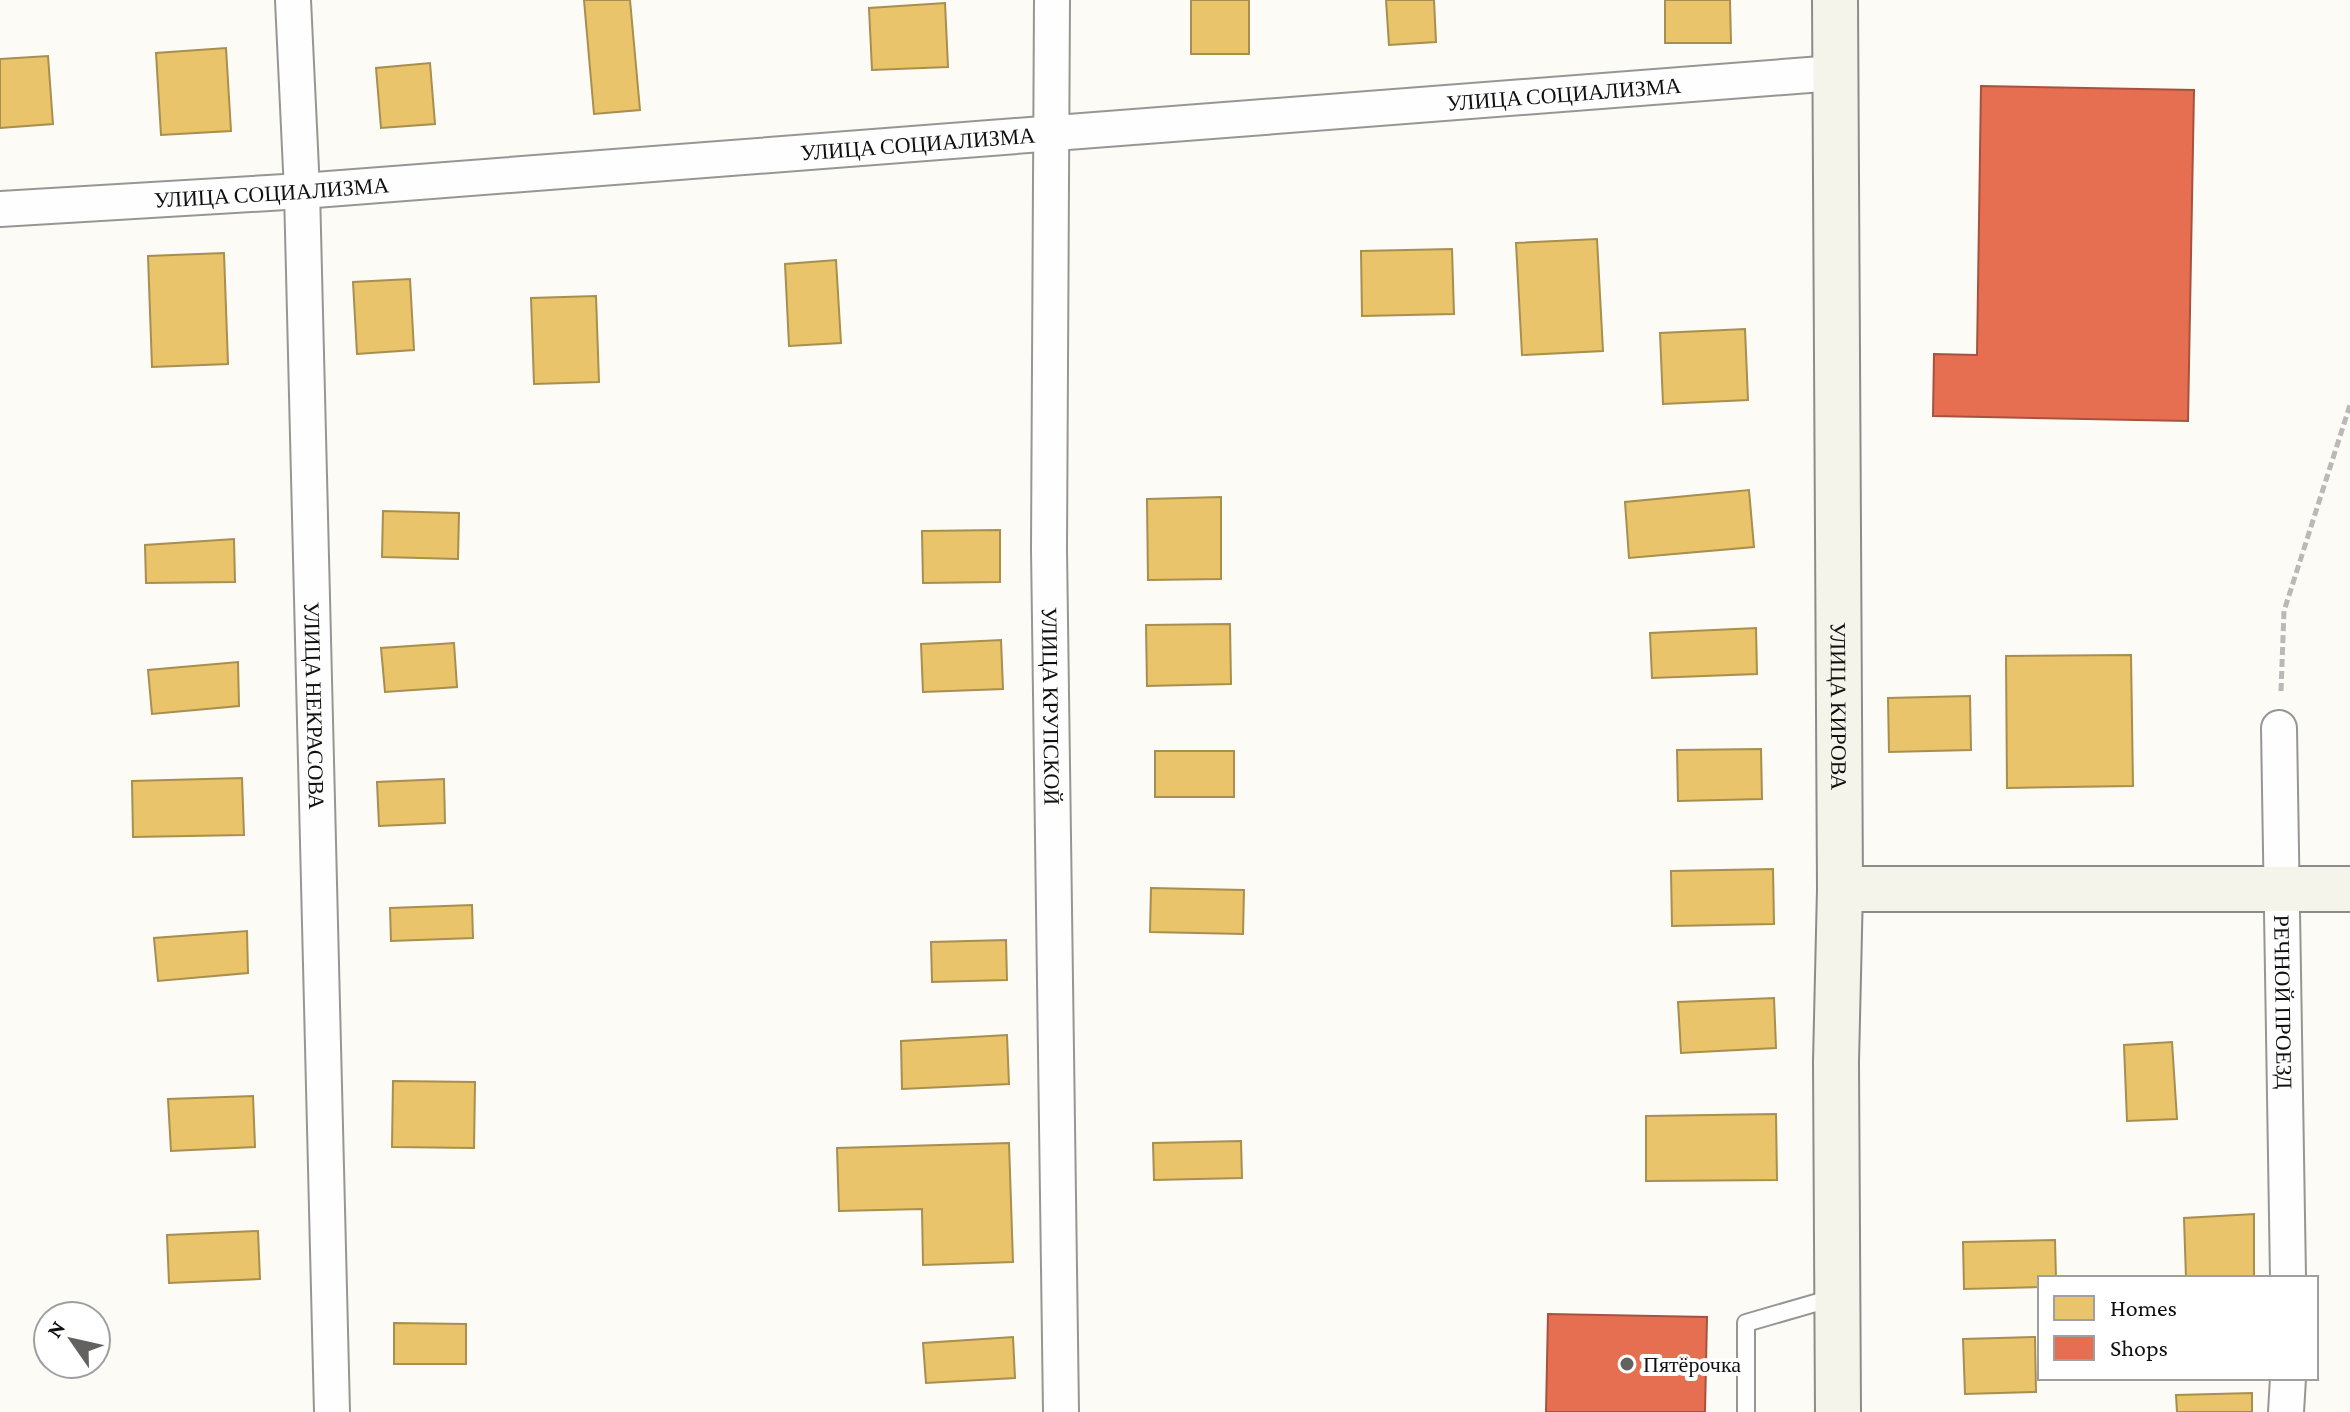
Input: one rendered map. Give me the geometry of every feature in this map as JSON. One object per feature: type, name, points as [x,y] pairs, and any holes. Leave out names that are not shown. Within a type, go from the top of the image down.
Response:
[{"type":"main road","name":"УЛИЦА КИРОВА","points":[[1835,0],[1840,889],[1838,1412]]},
{"type":"main road","points":[[1840,889],[2350,889]]},
{"type":"street","name":"УЛИЦА НЕКРАСОВА","points":[[293,0],[302,191],[332,1412]]},
{"type":"street","name":"УЛИЦА КРУПСКОЙ","points":[[1052,0],[1049,549],[1061,1412]]},
{"type":"street","name":"УЛИЦА СОЦИАЛИЗМА","points":[[0,209],[302,191],[1835,73]]},
{"type":"street","name":"РЕЧНОЙ ПРОЕЗД","points":[[2279,728],[2288,1276]]},
{"type":"street","points":[[2286,1412],[2288,1380]]},
{"type":"lane","points":[[1746,1412],[1746,1323],[1837,1297]]},
{"type":"path","points":[[2279,728],[2284,611],[2350,405]]},
{"type":"building: Homes","points":[[584,0],[630,0],[640,110],[594,114]]},
{"type":"building: Homes","points":[[1191,0],[1249,0],[1249,54],[1191,54]]},
{"type":"building: Homes","points":[[1386,0],[1434,0],[1436,42],[1389,45]]},
{"type":"building: Homes","points":[[1665,0],[1730,0],[1731,43],[1665,43]]},
{"type":"building: Homes","points":[[945,3],[948,67],[872,70],[869,8]]},
{"type":"building: Homes","points":[[226,48],[231,131],[161,135],[156,53]]},
{"type":"building: Homes","points":[[48,56],[53,124],[0,128],[0,59]]},
{"type":"building: Homes","points":[[430,63],[435,124],[381,128],[376,68]]},
{"type":"building: Homes","points":[[1597,239],[1603,351],[1522,355],[1516,243]]},
{"type":"building: Homes","points":[[1452,249],[1454,314],[1362,316],[1361,251]]},
{"type":"building: Homes","points":[[224,253],[228,364],[152,367],[148,256]]},
{"type":"building: Homes","points":[[836,260],[841,343],[789,346],[785,264]]},
{"type":"building: Homes","points":[[410,279],[414,350],[357,354],[353,282]]},
{"type":"building: Homes","points":[[596,296],[599,382],[534,384],[531,298]]},
{"type":"building: Homes","points":[[1745,329],[1748,400],[1663,404],[1660,333]]},
{"type":"building: Homes","points":[[1749,490],[1754,547],[1629,558],[1625,502]]},
{"type":"building: Homes","points":[[1221,497],[1221,579],[1148,580],[1147,499]]},
{"type":"building: Homes","points":[[383,511],[459,513],[458,559],[382,557]]},
{"type":"building: Homes","points":[[1000,530],[1000,582],[923,583],[922,531]]},
{"type":"building: Homes","points":[[234,539],[235,582],[146,583],[145,545]]},
{"type":"building: Homes","points":[[1230,624],[1231,684],[1147,686],[1146,625]]},
{"type":"building: Homes","points":[[1756,628],[1757,674],[1652,678],[1650,633]]},
{"type":"building: Homes","points":[[1001,640],[1003,689],[923,692],[921,644]]},
{"type":"building: Homes","points":[[454,643],[457,687],[385,692],[381,648]]},
{"type":"building: Homes","points":[[2131,655],[2133,786],[2007,788],[2006,656]]},
{"type":"building: Homes","points":[[238,662],[239,706],[152,714],[148,670]]},
{"type":"building: Homes","points":[[1970,696],[1971,750],[1889,752],[1888,698]]},
{"type":"building: Homes","points":[[1761,749],[1762,799],[1678,801],[1677,750]]},
{"type":"building: Homes","points":[[1155,751],[1234,751],[1234,797],[1155,797]]},
{"type":"building: Homes","points":[[242,778],[244,835],[133,837],[132,781]]},
{"type":"building: Homes","points":[[444,779],[445,823],[379,826],[377,782]]},
{"type":"building: Homes","points":[[1773,869],[1774,924],[1672,926],[1671,871]]},
{"type":"building: Homes","points":[[1151,888],[1244,890],[1243,934],[1150,932]]},
{"type":"building: Homes","points":[[472,905],[473,938],[391,941],[390,908]]},
{"type":"building: Homes","points":[[247,931],[248,973],[158,981],[154,938]]},
{"type":"building: Homes","points":[[1006,940],[1007,980],[932,982],[931,942]]},
{"type":"building: Homes","points":[[1774,998],[1776,1048],[1681,1053],[1678,1002]]},
{"type":"building: Homes","points":[[1007,1035],[1009,1084],[902,1089],[901,1041]]},
{"type":"building: Homes","points":[[2172,1042],[2177,1119],[2127,1121],[2124,1045]]},
{"type":"building: Homes","points":[[393,1081],[475,1082],[474,1148],[392,1147]]},
{"type":"building: Homes","points":[[253,1096],[255,1147],[171,1151],[168,1099]]},
{"type":"building: Homes","points":[[1776,1114],[1777,1180],[1646,1181],[1646,1116]]},
{"type":"building: Homes","points":[[1241,1141],[1242,1178],[1154,1180],[1153,1143]]},
{"type":"building: Homes","points":[[1009,1143],[1013,1262],[923,1265],[922,1209],[839,1211],[837,1148]]},
{"type":"building: Homes","points":[[2254,1214],[2254,1276],[2186,1276],[2184,1218]]},
{"type":"building: Homes","points":[[258,1231],[260,1279],[169,1283],[167,1235]]},
{"type":"building: Homes","points":[[2055,1240],[2056,1276],[2038,1276],[2038,1287],[1964,1289],[1963,1242]]},
{"type":"building: Homes","points":[[394,1323],[466,1324],[466,1364],[394,1364]]},
{"type":"building: Homes","points":[[1013,1337],[1015,1378],[926,1383],[923,1343]]},
{"type":"building: Homes","points":[[2035,1337],[2036,1392],[1965,1394],[1963,1339]]},
{"type":"building: Homes","points":[[2252,1393],[2252,1412],[2177,1412],[2176,1395]]},
{"type":"building: Shops","points":[[1981,86],[2194,90],[2188,421],[1933,416],[1934,354],[1977,355]]},
{"type":"building: Shops","name":"Пятёрочка","points":[[1548,1314],[1707,1317],[1705,1412],[1546,1412]]},
{"type":"place","name":"Пятёрочка","points":[[1627,1364]]}]
